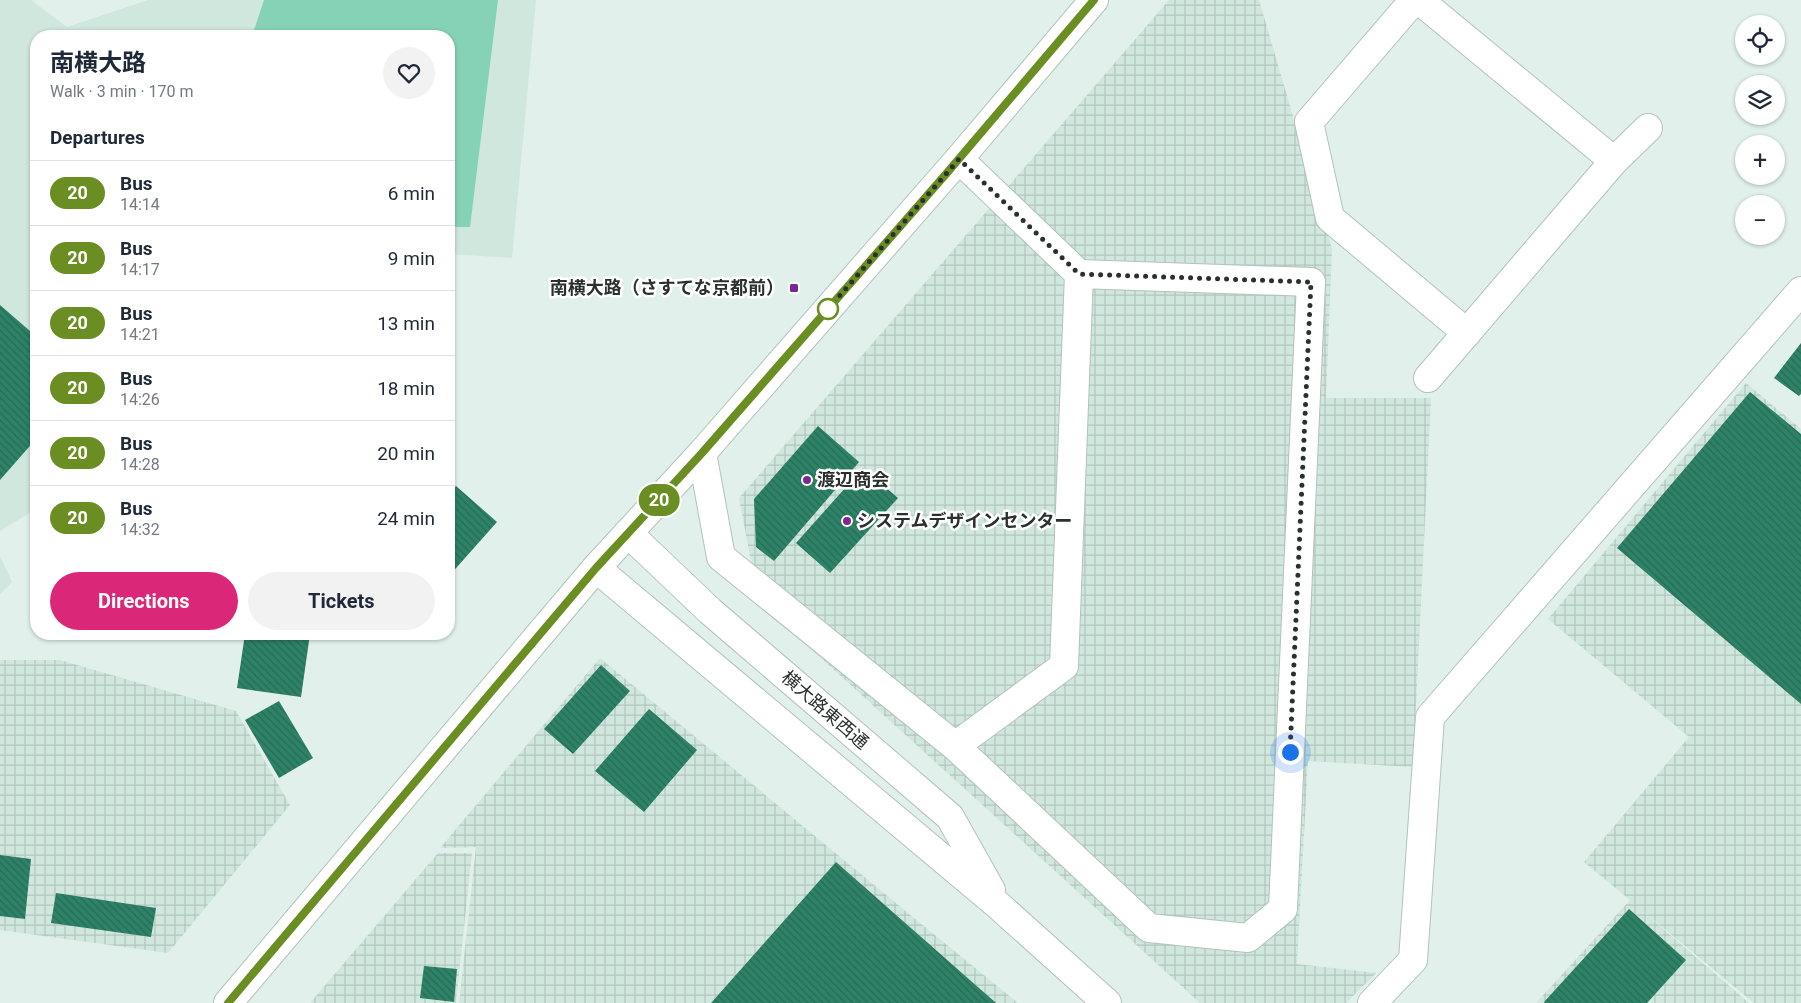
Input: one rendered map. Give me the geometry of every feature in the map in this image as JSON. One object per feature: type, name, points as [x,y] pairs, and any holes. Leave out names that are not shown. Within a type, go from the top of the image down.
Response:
[{"type":"street","points":[[228,1003],[596,568],[702,453],[959,159],[1094,0]]},
{"type":"street","points":[[1414,0],[1309,122],[1330,218],[1467,333]]},
{"type":"street","points":[[1419,0],[1614,161]]},
{"type":"street","points":[[1428,378],[1614,161],[1648,128]]},
{"type":"street","points":[[702,453],[721,556],[956,746],[1149,928],[1248,938],[1283,909],[1311,282],[1079,274],[959,159]]},
{"type":"street","points":[[956,746],[1064,666],[1079,274]]},
{"type":"street","points":[[1372,1003],[1414,960],[1430,717],[1801,292]]},
{"type":"street","name":"横大路東西通","points":[[628,533],[710,611],[950,817],[999,906]]},
{"type":"street","name":"横大路東西通","points":[[596,568],[999,906],[1107,1003]]},
{"type":"shaded area","points":[[0,0],[31,0],[67,27],[148,0],[536,0],[512,258],[455,254],[455,30],[30,30],[30,513],[0,531]]},
{"type":"shaded area","points":[[1169,0],[1259,0],[1332,249],[1326,398],[1431,398],[1413,767],[1308,761],[1297,964],[1376,973],[1346,1003],[1200,1003],[766,608],[750,556],[739,498]]},
{"type":"shaded area","points":[[1746,383],[1801,429],[1801,1003],[1754,1003],[1638,907],[1749,1003],[1536,1003],[1630,900],[1584,862],[1689,737],[1548,619]]},
{"type":"shaded area","points":[[0,556],[12,582],[0,594]]},
{"type":"shaded area","points":[[600,658],[1018,1003],[459,1003],[476,847],[440,848]]},
{"type":"shaded area","points":[[0,660],[60,660],[236,711],[290,805],[168,953],[0,930]]},
{"type":"shaded area","points":[[438,853],[472,853],[456,1003],[310,1003]]},
{"type":"green space","points":[[264,0],[498,0],[470,227],[455,227],[455,30],[254,30]]},
{"type":"building","points":[[0,305],[30,331],[30,446],[0,480]]},
{"type":"building","points":[[1801,343],[1801,394],[1799,396],[1774,378]]},
{"type":"building","points":[[1750,392],[1801,434],[1801,704],[1617,548]]},
{"type":"building","name":"渡辺商会","points":[[818,426],[859,462],[774,561],[756,547],[754,499]]},
{"type":"building","name":"システムデザインセンター","points":[[863,468],[898,498],[830,573],[796,543]]},
{"type":"building","points":[[456,486],[497,522],[455,569]]},
{"type":"building","points":[[244,640],[309,640],[301,697],[237,688]]},
{"type":"building","points":[[601,665],[630,691],[573,754],[544,729]]},
{"type":"building","points":[[279,701],[313,758],[279,778],[245,720]]},
{"type":"building","points":[[649,709],[697,750],[644,812],[595,771]]},
{"type":"building","points":[[0,855],[31,859],[25,919],[0,916]]},
{"type":"building","points":[[836,862],[996,1003],[711,1003]]},
{"type":"building","points":[[56,893],[156,908],[151,937],[51,923]]},
{"type":"building","points":[[1629,909],[1686,960],[1647,1003],[1545,1003],[1544,1002]]},
{"type":"building","points":[[424,966],[457,969],[454,1002],[420,998]]},
{"type":"bus line","name":"20","points":[[228,1003],[596,568],[702,453],[946,174],[1094,0]]},
{"type":"place","name":"南横大路（さすてな京都前）","points":[[794,288]]},
{"type":"place","name":"渡辺商会","points":[[807,480]]},
{"type":"place","name":"システムデザインセンター","points":[[847,521]]},
{"type":"route","points":[[828,309],[959,159],[1079,274],[1311,282],[1290,752]]}]
